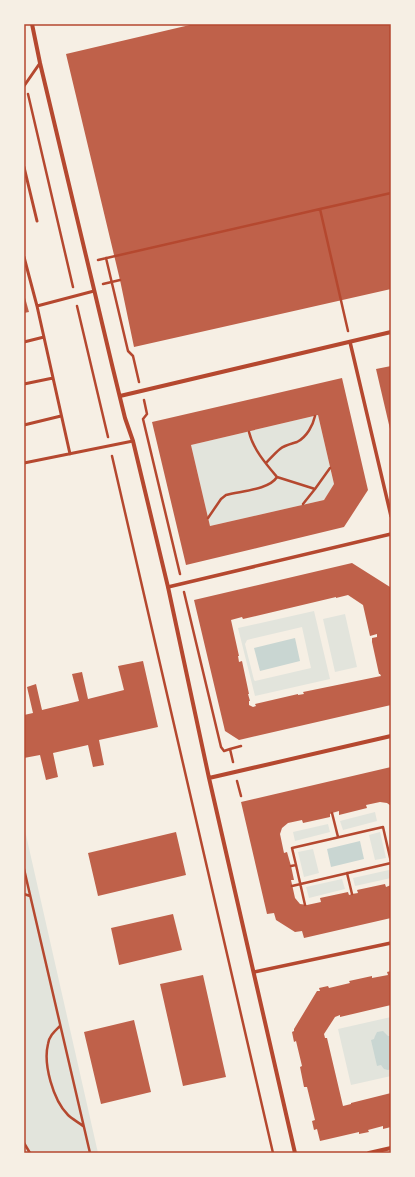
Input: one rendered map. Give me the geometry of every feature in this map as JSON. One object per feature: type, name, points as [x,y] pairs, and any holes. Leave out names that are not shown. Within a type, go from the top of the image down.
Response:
[{"type":"street","points":[[32,24],[94,291],[125,418],[133,441],[168,587],[209,778],[295,1153]]},
{"type":"street","points":[[120,396],[391,332]]},
{"type":"street","points":[[350,342],[391,516]]},
{"type":"street","points":[[168,587],[391,534]]},
{"type":"street","points":[[209,778],[391,736]]},
{"type":"street","points":[[254,972],[391,943]]},
{"type":"street","points":[[368,1153],[391,1148]]},
{"type":"lane","points":[[25,85],[40,63]]},
{"type":"lane","points":[[24,168],[37,221]]},
{"type":"lane","points":[[24,259],[37,306],[70,454]]},
{"type":"lane","points":[[37,306],[94,291]]},
{"type":"lane","points":[[24,342],[44,337]]},
{"type":"lane","points":[[24,384],[52,378]]},
{"type":"lane","points":[[24,425],[61,416]]},
{"type":"lane","points":[[24,463],[133,441]]},
{"type":"path","points":[[25,85],[74,292]]},
{"type":"path","points":[[88,262],[391,193]]},
{"type":"path","points":[[320,209],[350,342]]},
{"type":"path","points":[[106,258],[128,351],[133,356],[142,391],[147,414],[143,419],[221,747],[224,750],[230,749]]},
{"type":"path","points":[[76,300],[273,1153]]},
{"type":"path","points":[[266,463],[279,450],[304,437],[314,423],[315,416]]},
{"type":"path","points":[[249,432],[251,441],[277,477],[315,489]]},
{"type":"path","points":[[303,504],[330,468]]},
{"type":"path","points":[[208,518],[221,498],[226,495],[266,486],[275,481],[277,477]]},
{"type":"path","points":[[332,813],[338,837]]},
{"type":"path","points":[[292,886],[300,884],[347,873],[391,862],[383,827],[292,848],[300,884],[305,905]]},
{"type":"path","points":[[291,866],[296,865]]},
{"type":"path","points":[[24,869],[90,1153]]},
{"type":"path","points":[[347,873],[352,894]]},
{"type":"path","points":[[24,894],[30,896]]},
{"type":"path","points":[[60,1026],[52,1034],[48,1043],[46,1061],[51,1084],[58,1101],[68,1114],[84,1126]]},
{"type":"path","points":[[24,1143],[30,1153]]},
{"type":"shaded area","points":[[318,415],[334,484],[324,500],[210,526],[191,445]]},
{"type":"shaded area","points":[[314,611],[330,679],[255,696],[238,628]],"holes":[[[302,627],[311,668],[255,681],[245,644],[247,640]]]},
{"type":"shaded area","points":[[345,614],[357,667],[335,672],[323,619]]},
{"type":"shaded area","points":[[295,638],[300,661],[260,671],[254,648]]},
{"type":"shaded area","points":[[375,812],[377,821],[343,830],[340,821]]},
{"type":"shaded area","points":[[328,824],[330,832],[295,841],[293,832]]},
{"type":"shaded area","points":[[24,827],[26,835],[98,1153],[24,1153]]},
{"type":"shaded area","points":[[380,832],[386,858],[375,860],[369,835]]},
{"type":"shaded area","points":[[360,841],[364,859],[331,867],[327,849]]},
{"type":"shaded area","points":[[313,849],[319,873],[304,877],[298,852]]},
{"type":"shaded area","points":[[389,870],[391,878],[355,886],[353,878]]},
{"type":"shaded area","points":[[342,879],[345,889],[309,898],[306,887]]},
{"type":"shaded area","points":[[391,1017],[391,1076],[351,1085],[338,1029]]},
{"type":"shaded area","points":[[383,1031],[388,1036],[391,1036],[391,1069],[388,1070],[384,1069],[381,1065],[377,1066],[371,1040],[374,1039],[377,1032]]},
{"type":"building","points":[[194,24],[391,24],[391,289],[134,347],[120,280],[66,54]]},
{"type":"building","points":[[24,294],[29,312],[24,313]]},
{"type":"building","points":[[391,366],[391,429],[390,429],[376,369]]},
{"type":"building","points":[[342,378],[368,490],[344,527],[186,565],[152,422]],"holes":[[[318,415],[334,484],[324,500],[210,526],[191,445]]]},
{"type":"building","points":[[352,563],[390,587],[391,705],[239,740],[225,731],[194,600]],"holes":[[[348,595],[363,605],[370,636],[377,634],[377,637],[372,638],[372,642],[379,674],[381,676],[303,692],[304,694],[255,704],[256,706],[253,707],[249,705],[249,694],[242,661],[239,662],[231,620],[242,617],[243,619]]]},
{"type":"building","points":[[143,661],[158,727],[99,740],[104,765],[93,767],[88,745],[53,753],[58,777],[46,780],[40,755],[24,758],[24,715],[33,713],[27,687],[36,684],[42,710],[79,701],[72,674],[82,672],[88,699],[124,690],[118,666]]},
{"type":"building","points":[[391,767],[391,806],[387,803],[380,802],[366,805],[367,808],[339,815],[339,811],[330,814],[330,817],[303,823],[302,820],[288,823],[282,828],[280,834],[284,853],[287,852],[291,866],[294,880],[291,880],[295,898],[300,904],[307,905],[321,902],[320,898],[348,892],[349,895],[358,893],[357,890],[385,884],[386,887],[391,885],[391,918],[304,938],[302,931],[295,932],[276,920],[274,913],[267,914],[241,802]]},
{"type":"building","points":[[176,832],[186,875],[98,896],[88,853]]},
{"type":"building","points":[[173,914],[182,950],[119,965],[111,928]]},
{"type":"building","points":[[391,971],[391,1005],[335,1017],[324,1034],[325,1038],[327,1038],[343,1106],[391,1093],[391,1127],[383,1129],[383,1126],[368,1130],[369,1132],[359,1134],[359,1132],[320,1141],[317,1129],[314,1130],[312,1121],[315,1120],[307,1087],[304,1087],[300,1067],[302,1066],[296,1041],[294,1042],[292,1032],[317,991],[320,991],[319,988],[328,986],[329,988],[350,983],[349,981],[372,976],[372,978],[388,975],[387,972]]},
{"type":"building","points":[[203,975],[226,1077],[183,1086],[160,984]]},
{"type":"building","points":[[134,1020],[151,1092],[101,1104],[84,1032]]}]
